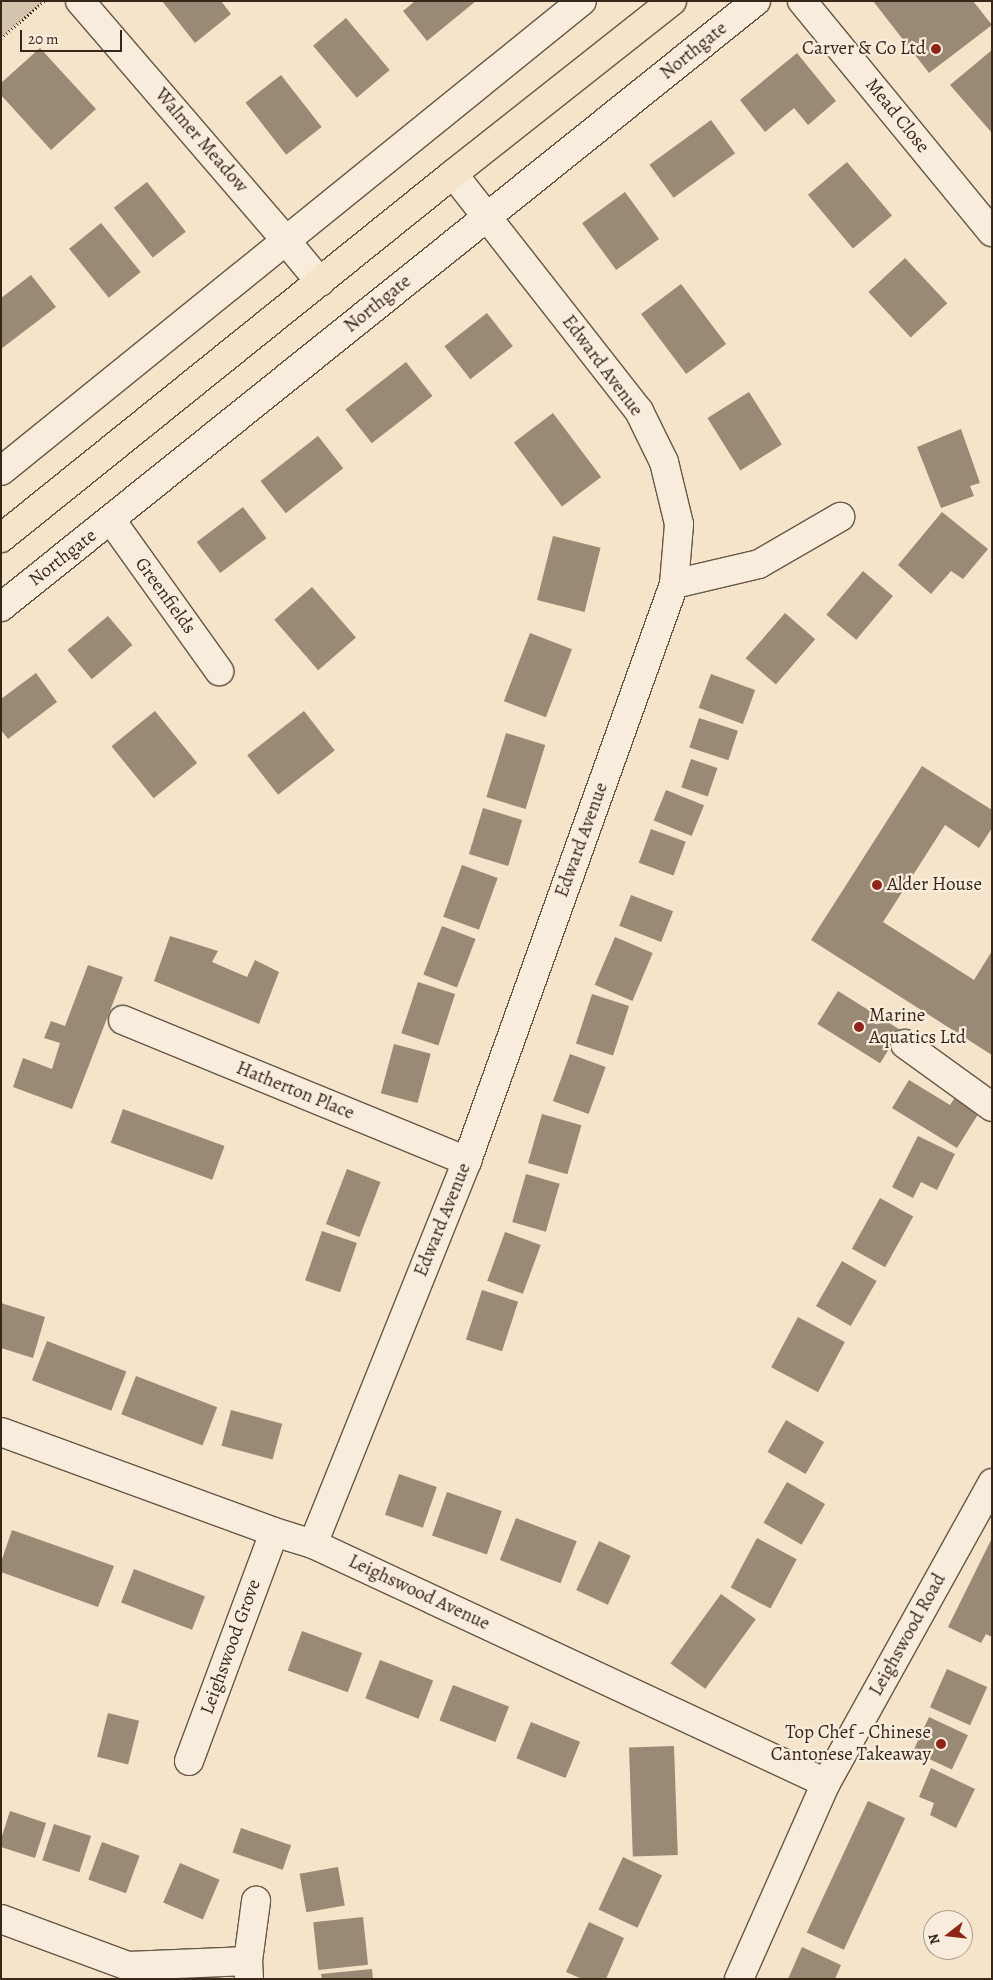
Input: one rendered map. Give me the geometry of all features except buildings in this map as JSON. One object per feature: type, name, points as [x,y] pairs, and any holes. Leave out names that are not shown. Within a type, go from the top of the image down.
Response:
[{"type":"main road","points":[[1,538],[453,174],[672,1]]},
{"type":"street","name":"Walmer Meadow","points":[[80,1],[320,282]]},
{"type":"street","points":[[1,471],[287,242],[582,1]]},
{"type":"street","name":"Northgate","points":[[1,607],[756,1]]},
{"type":"street","name":"Mead Close","points":[[802,1],[992,232]]},
{"type":"street","name":"Edward Avenue","points":[[313,1544],[467,1161],[674,584],[679,524],[664,462],[639,411],[453,174]]},
{"type":"street","points":[[674,584],[758,564],[840,517]]},
{"type":"street","name":"Greenfields","points":[[111,520],[220,671]]},
{"type":"street","name":"Hatherton Place","points":[[123,1020],[467,1161]]},
{"type":"street","points":[[905,1044],[992,1107]]},
{"type":"street","name":"Leighswood Avenue","points":[[1,1432],[274,1532],[313,1544],[826,1783]]},
{"type":"street","name":"Leighswood Road","points":[[739,1979],[826,1783],[992,1483]]},
{"type":"street","name":"Leighswood Grove","points":[[189,1761],[274,1532]]},
{"type":"street","points":[[1,1919],[128,1966],[248,1970],[256,1901]]},
{"type":"path","points":[[1,38],[44,1]]},
{"type":"shaded area","points":[[1,1],[44,1],[1,38]]},
{"type":"place","name":"Carver & Co Ltd","points":[[936,49]]},
{"type":"place","name":"Alder House","points":[[877,885]]},
{"type":"place","name":"Marine Aquatics Ltd","points":[[859,1027]]},
{"type":"place","name":"Top Chef - Chinese Cantonese Takeaway","points":[[941,1744]]}]
